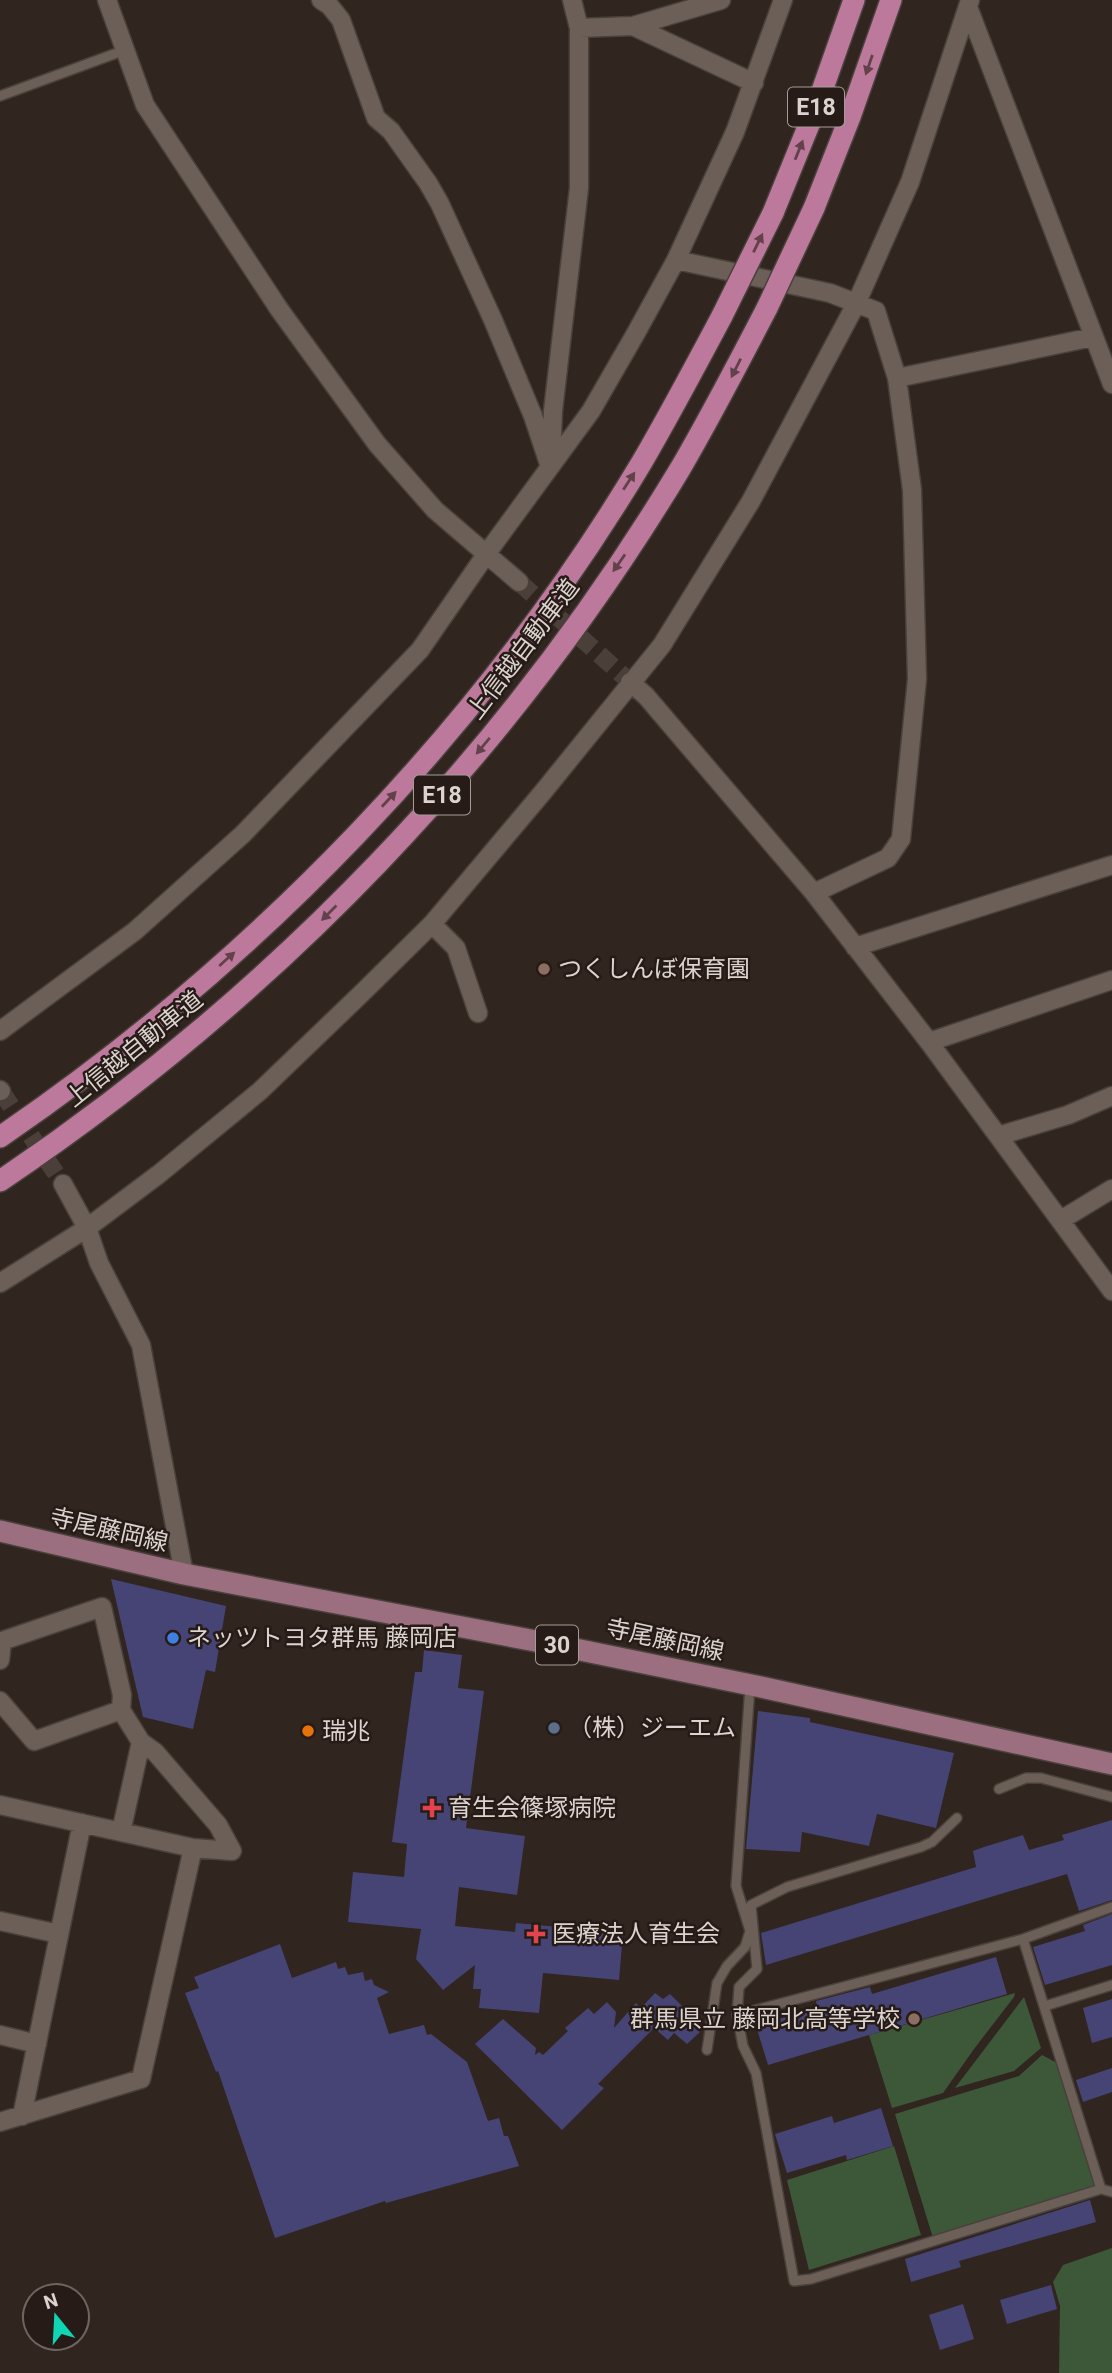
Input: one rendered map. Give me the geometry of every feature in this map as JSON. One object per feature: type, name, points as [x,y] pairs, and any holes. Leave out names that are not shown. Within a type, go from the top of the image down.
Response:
[{"type":"highway","name":"上信越自動車道","points":[[0,1137],[117,1051],[197,986],[284,907],[416,770],[482,690],[541,612],[640,464],[722,316],[773,213],[817,105],[854,0]]},
{"type":"highway","name":"上信越自動車道","points":[[0,1181],[64,1138],[145,1077],[222,1013],[303,939],[374,869],[441,796],[569,636],[679,469],[726,387],[767,307],[814,208],[850,117],[891,0]]},
{"type":"main road","name":"寺尾藤岡線","points":[[0,1531],[184,1574],[750,1684],[1112,1764]]},
{"type":"street","points":[[107,0],[145,105],[287,320],[377,444],[435,510],[519,582]]},
{"type":"street","points":[[321,0],[329,5],[341,20],[376,118],[391,131],[440,204],[493,320],[533,416],[550,467]]},
{"type":"street","points":[[550,467],[553,411],[579,188],[579,28],[572,0]]},
{"type":"street","points":[[579,28],[633,26],[721,0]]},
{"type":"street","points":[[0,1031],[135,931],[243,834],[420,650],[591,411],[676,260],[735,132],[783,0]]},
{"type":"street","points":[[0,1283],[87,1228],[159,1174],[260,1091],[432,924],[662,645],[751,501],[856,304],[910,182],[969,3]]},
{"type":"street","points":[[969,3],[1112,384]]},
{"type":"street","points":[[633,26],[754,83]]},
{"type":"street","points":[[676,260],[830,293],[876,311],[897,378],[912,490],[917,679],[901,839],[888,858],[814,893]]},
{"type":"street","points":[[897,378],[1093,337]]},
{"type":"street","points":[[630,682],[646,696],[814,893],[929,1042],[1112,1291]]},
{"type":"street","points":[[855,947],[1112,866]]},
{"type":"street","points":[[432,924],[456,948],[478,1013]]},
{"type":"street","points":[[929,1042],[1112,980]]},
{"type":"street","points":[[998,1136],[1068,1115],[1112,1096]]},
{"type":"street","points":[[63,1184],[87,1228],[99,1263],[141,1345],[184,1574]]},
{"type":"street","points":[[1062,1220],[1112,1189]]},
{"type":"street","points":[[0,1660],[2,1641],[102,1607],[122,1695],[121,1710],[141,1742],[155,1752],[218,1825],[232,1851],[193,1848],[0,1805]]},
{"type":"street","points":[[0,1701],[34,1741],[121,1710]]},
{"type":"street","points":[[121,1832],[141,1742]]},
{"type":"street","points":[[22,2116],[82,1823]]},
{"type":"street","points":[[0,2122],[141,2080],[193,1848]]},
{"type":"street","points":[[0,1921],[59,1934]]},
{"type":"street","points":[[0,2035],[37,2044]]},
{"type":"lane","points":[[0,96],[125,50]]},
{"type":"lane","points":[[707,2050],[717,1983],[727,1966],[745,1947],[750,1931],[736,1886],[750,1684]]},
{"type":"lane","points":[[999,1788],[1026,1778],[1041,1778],[1112,1797]]},
{"type":"lane","points":[[957,1818],[932,1842],[921,1847],[787,1888],[751,1905],[757,1969],[739,1987],[737,2015],[743,2046],[756,2073],[794,2281],[811,2279],[1101,2189],[1112,2192]]},
{"type":"lane","points":[[737,2015],[1023,1939],[1112,1907]]},
{"type":"lane","points":[[1023,1939],[1101,2189]]},
{"type":"lane","points":[[1045,2006],[1112,1985]]},
{"type":"green space","points":[[1015,1993],[943,2093],[892,2108],[869,2035]]},
{"type":"green space","points":[[1024,1997],[1041,2048],[1014,2071],[955,2088]]},
{"type":"green space","points":[[1042,2055],[1059,2064],[1097,2187],[933,2238],[895,2114],[1019,2076]]},
{"type":"green space","points":[[894,2146],[921,2235],[809,2270],[787,2180]]},
{"type":"green space","points":[[1112,2248],[1112,2373],[1059,2373],[1060,2306],[1053,2282],[1063,2265]]},
{"type":"building","name":"ネッツトヨタ群馬 藤岡店","points":[[111,1579],[226,1606],[215,1672],[206,1670],[193,1729],[143,1717]]},
{"type":"building","points":[[424,1650],[462,1655],[458,1688],[484,1691],[466,1828],[525,1836],[517,1895],[459,1887],[455,1926],[515,1932],[516,1923],[623,1933],[619,1980],[543,1973],[539,2013],[479,2008],[481,1989],[473,1989],[475,1965],[443,1990],[416,1959],[421,1929],[348,1922],[353,1872],[404,1877],[407,1844],[392,1842],[415,1672],[422,1672]]},
{"type":"building","points":[[758,1711],[810,1718],[810,1722],[954,1753],[936,1828],[877,1814],[869,1846],[802,1832],[800,1852],[746,1849]]},
{"type":"building","points":[[1112,1820],[1112,1900],[1079,1911],[1067,1874],[766,1965],[761,1933],[976,1867],[973,1851],[984,1847],[1023,1835],[1029,1850],[1064,1840],[1062,1835]]},
{"type":"building","points":[[1112,1914],[1112,1965],[1045,1985],[1033,1947],[1085,1931],[1083,1925]]},
{"type":"building","points":[[280,1944],[292,1978],[336,1962],[338,1969],[345,1967],[348,1975],[363,1972],[365,1981],[372,1979],[374,1985],[389,1992],[377,1998],[389,2034],[424,2025],[427,2035],[431,2034],[467,2062],[488,2121],[499,2118],[504,2136],[508,2136],[519,2166],[386,2203],[385,2201],[275,2238],[218,2071],[216,2072],[185,1993],[199,1988],[194,1977]]},
{"type":"building","points":[[996,1957],[1007,1994],[768,2065],[756,2026],[817,2007],[816,2001],[870,1987],[872,1994]]},
{"type":"building","points":[[655,1993],[663,1999],[670,1994],[702,2026],[698,2030],[700,2032],[687,2044],[674,2033],[668,2040],[654,2028],[598,2084],[604,2088],[562,2130],[475,2044],[503,2019],[536,2048],[535,2055],[539,2052],[543,2055],[568,2031],[565,2028],[588,2008],[594,2014],[607,2002],[616,2012],[614,2028],[636,2003],[641,2008]]},
{"type":"building","points":[[1112,1999],[1112,2037],[1092,2043],[1083,2008]]},
{"type":"building","points":[[1112,2068],[1112,2092],[1083,2102],[1076,2080]]},
{"type":"building","points":[[881,2108],[893,2146],[847,2160],[846,2155],[787,2173],[775,2134],[832,2116],[834,2123]]},
{"type":"building","points":[[1090,2200],[1096,2222],[959,2261],[961,2267],[911,2282],[905,2259]]},
{"type":"building","points":[[1051,2285],[1057,2309],[1007,2324],[1000,2300]]},
{"type":"building","points":[[963,2304],[974,2339],[940,2350],[929,2315]]},
{"type":"tunnel","points":[[519,582],[630,682]]},
{"type":"tunnel","points":[[1,1091],[63,1184]]},
{"type":"place","name":"つくしんぼ保育園","points":[[544,969]]},
{"type":"place","name":"ネッツトヨタ群馬 藤岡店","points":[[173,1638]]},
{"type":"place","name":"（株）ジーエム","points":[[554,1728]]},
{"type":"place","name":"瑞兆","points":[[308,1731]]},
{"type":"place","name":"育生会篠塚病院","points":[[432,1808]]},
{"type":"place","name":"医療法人育生会","points":[[536,1934]]},
{"type":"place","name":"群馬県立 藤岡北高等学校","points":[[914,2019]]}]
